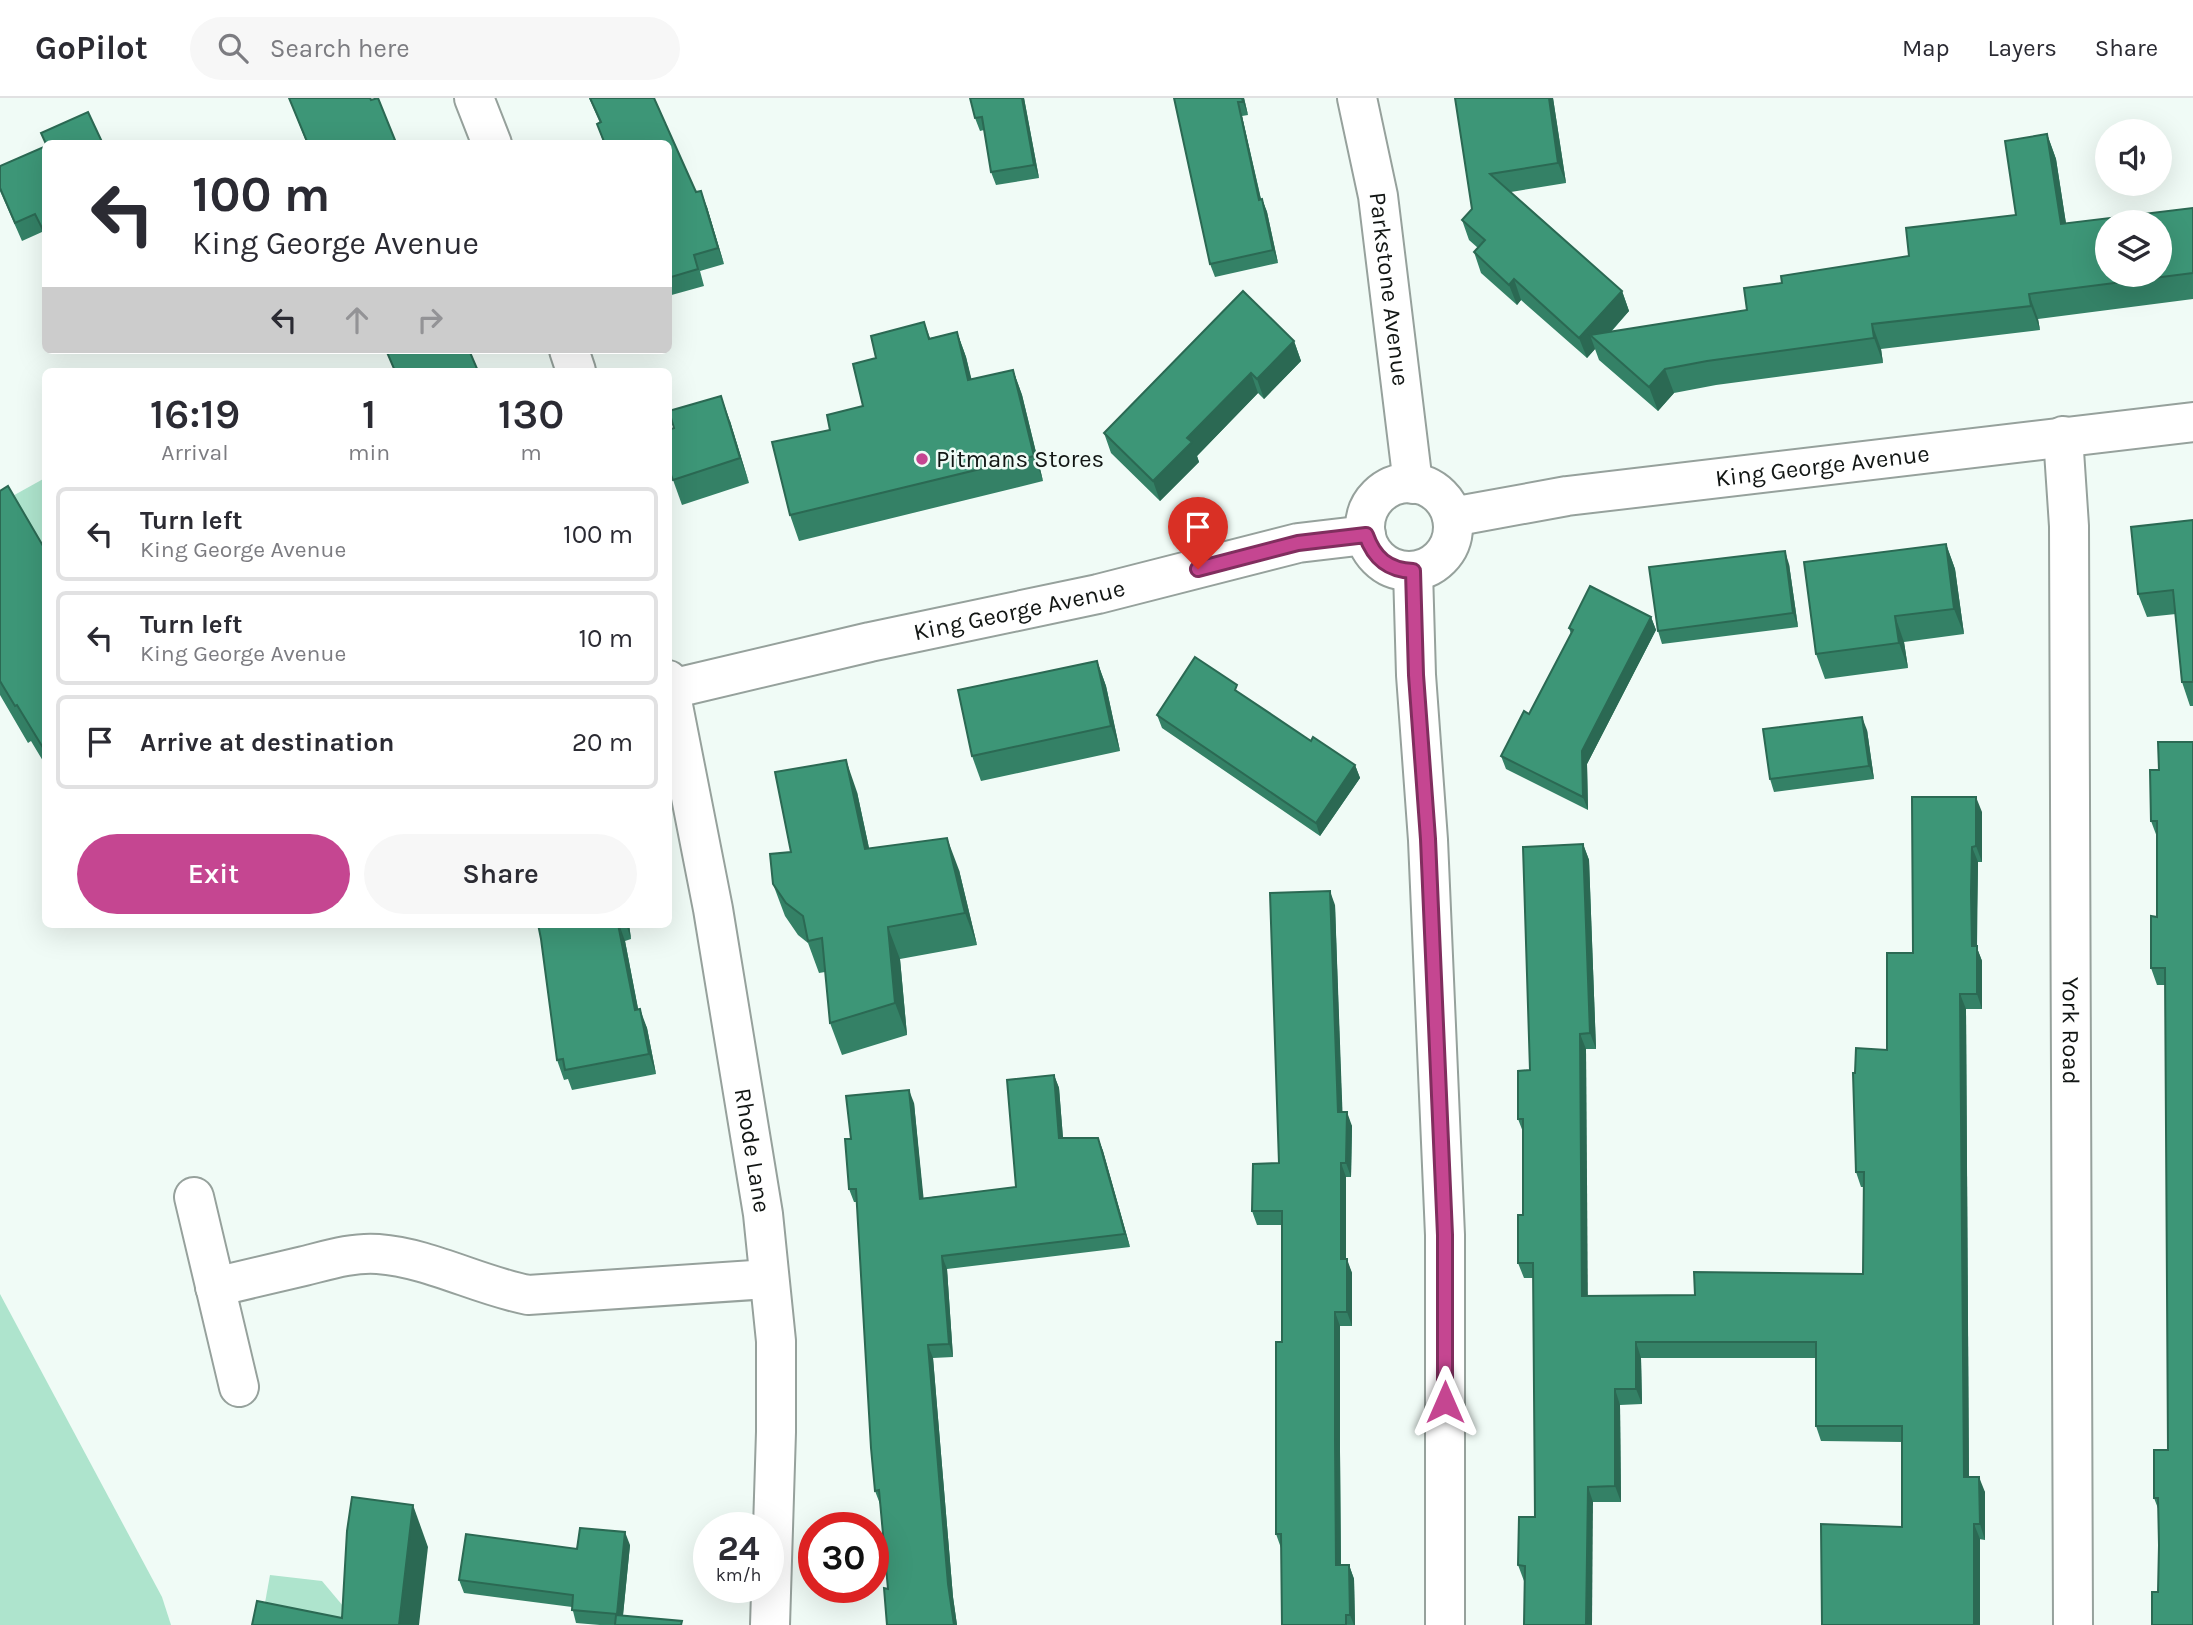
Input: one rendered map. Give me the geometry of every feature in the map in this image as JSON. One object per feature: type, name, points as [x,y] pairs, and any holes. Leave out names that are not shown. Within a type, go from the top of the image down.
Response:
[{"type":"street","points":[[474,98],[490,140]]},
{"type":"street","name":"Parkstone Avenue","points":[[1357,98],[1378,196],[1413,484]]},
{"type":"street","name":"King George Avenue","points":[[1452,517],[1567,496],[2193,422]]},
{"type":"street","name":"York Road","points":[[2063,436],[2070,540],[2073,1625]]},
{"type":"street","points":[[1401,484],[1413,484],[1427,487],[1438,494],[1452,517],[1453,532],[1440,559],[1428,567],[1413,571],[1388,566],[1370,547],[1366,535],[1366,521],[1377,497],[1387,489],[1401,484]]},
{"type":"street","name":"King George Avenue","points":[[672,685],[1098,594],[1298,543],[1366,535]]},
{"type":"street","points":[[1413,571],[1445,1235],[1445,1625]]},
{"type":"street","name":"Rhode Lane","points":[[672,695],[713,909],[763,1214],[776,1341],[770,1625]]},
{"type":"street","points":[[194,1198],[239,1388]]},
{"type":"street","points":[[215,1287],[339,1258],[377,1254],[423,1262],[498,1289],[528,1295],[769,1279]]},
{"type":"green space","points":[[42,480],[42,561],[0,503]]},
{"type":"green space","points":[[0,1294],[162,1597],[171,1625],[0,1625]]},
{"type":"green space","points":[[270,1575],[322,1581],[359,1625],[261,1625]]},
{"type":"building","points":[[289,98],[378,98],[395,140],[306,140]]},
{"type":"building","points":[[590,98],[654,98],[696,192],[701,191],[718,248],[694,255],[698,269],[672,277],[672,140],[603,140],[597,124],[601,122]]},
{"type":"building","points":[[970,98],[1022,98],[1034,165],[991,172],[982,117],[975,118]]},
{"type":"building","points":[[1174,98],[1242,98],[1243,102],[1238,102],[1259,200],[1262,199],[1273,250],[1210,264]]},
{"type":"building","points":[[1455,98],[1549,98],[1558,163],[1490,174],[1622,291],[1579,338],[1514,279],[1509,285],[1474,252],[1485,240],[1462,220],[1472,209]]},
{"type":"building","points":[[88,112],[101,140],[44,140],[41,133]]},
{"type":"building","points":[[2047,134],[2061,224],[2095,220],[2095,286],[2029,294],[2031,306],[1872,324],[1874,338],[1665,369],[1649,387],[1590,335],[1747,310],[1744,288],[1782,283],[1781,276],[1909,256],[1906,228],[2016,215],[2005,141]]},
{"type":"building","points":[[42,148],[42,228],[35,214],[15,223],[0,188],[0,166]]},
{"type":"building","points":[[2193,208],[2193,273],[2172,276],[2172,211]]},
{"type":"building","points":[[1243,291],[1294,341],[1257,379],[1251,373],[1187,438],[1192,442],[1153,481],[1104,433]]},
{"type":"building","points":[[924,322],[929,339],[957,332],[968,380],[1013,370],[1034,456],[790,515],[772,442],[830,430],[827,415],[863,406],[853,364],[876,358],[871,336]]},
{"type":"building","points":[[388,354],[471,354],[477,368],[394,368]]},
{"type":"building","points":[[721,396],[740,458],[673,480],[672,410]]},
{"type":"building","points":[[8,486],[42,544],[42,746],[0,681],[0,491]]},
{"type":"building","points":[[2193,520],[2193,682],[2182,682],[2173,590],[2138,594],[2131,527]]},
{"type":"building","points":[[1946,544],[1954,609],[1895,616],[1899,643],[1816,654],[1804,562]]},
{"type":"building","points":[[1785,551],[1793,613],[1658,631],[1649,567]]},
{"type":"building","points":[[1590,586],[1651,617],[1582,751],[1583,797],[1501,756],[1524,711],[1529,714],[1573,630],[1569,628]]},
{"type":"building","points":[[1195,657],[1237,685],[1235,690],[1311,741],[1313,737],[1355,765],[1316,823],[1157,715]]},
{"type":"building","points":[[1097,661],[1111,726],[972,756],[958,690]]},
{"type":"building","points":[[1862,717],[1869,766],[1770,779],[1763,729]]},
{"type":"building","points":[[2158,742],[2193,742],[2193,1625],[2152,1625],[2152,1592],[2158,1592],[2159,1545],[2158,1498],[2154,1498],[2154,1450],[2168,1450],[2165,968],[2151,968],[2151,916],[2157,917],[2157,821],[2151,821],[2150,770],[2159,770]]},
{"type":"building","points":[[846,760],[865,849],[947,838],[965,913],[888,927],[895,1003],[830,1023],[822,938],[808,941],[803,916],[786,903],[773,884],[770,854],[791,852],[775,772]]},
{"type":"building","points":[[1912,797],[1976,797],[1976,846],[1972,847],[1971,893],[1972,946],[1977,946],[1977,994],[1960,994],[1964,1477],[1979,1477],[1980,1524],[1974,1524],[1974,1623],[1978,1625],[1822,1625],[1821,1524],[1902,1527],[1902,1426],[1816,1426],[1816,1342],[1636,1342],[1636,1389],[1615,1389],[1615,1486],[1588,1487],[1586,1625],[1524,1625],[1525,1566],[1518,1565],[1519,1517],[1535,1517],[1533,1263],[1518,1263],[1518,1215],[1523,1215],[1523,1119],[1518,1119],[1518,1071],[1530,1070],[1523,847],[1583,844],[1590,1033],[1580,1034],[1582,1296],[1695,1295],[1694,1272],[1863,1274],[1864,1172],[1856,1172],[1853,1073],[1856,1048],[1887,1050],[1887,953],[1913,953]]},
{"type":"building","points":[[1330,891],[1338,1112],[1347,1112],[1346,1163],[1341,1163],[1341,1259],[1347,1259],[1347,1312],[1335,1312],[1336,1565],[1349,1565],[1350,1615],[1346,1615],[1346,1625],[1282,1625],[1281,1534],[1276,1534],[1276,1342],[1282,1342],[1282,1211],[1252,1211],[1253,1164],[1279,1163],[1270,893]]},
{"type":"building","points":[[539,928],[619,928],[635,1010],[640,1009],[649,1054],[565,1070],[563,1059],[557,1060]]},
{"type":"building","points":[[1054,1075],[1059,1138],[1098,1138],[1125,1234],[942,1256],[949,1344],[928,1345],[948,1584],[954,1625],[887,1625],[885,1603],[889,1603],[889,1512],[881,1512],[879,1490],[875,1491],[856,1189],[849,1189],[845,1139],[851,1139],[846,1096],[909,1090],[920,1199],[1016,1187],[1007,1080]]},
{"type":"building","points":[[352,1497],[413,1505],[399,1625],[252,1625],[257,1601],[342,1618],[347,1531]]},
{"type":"building","points":[[580,1528],[625,1532],[617,1614],[572,1610],[573,1595],[459,1580],[466,1534],[577,1549]]},
{"type":"building","points":[[616,1615],[682,1621],[681,1625],[615,1625]]},
{"type":"place","name":"Pitmans Stores","points":[[922,459]]},
{"type":"route","points":[[1198,569],[1298,543],[1366,535],[1370,547],[1388,566],[1413,571],[1445,1235],[1445,1402]]}]
